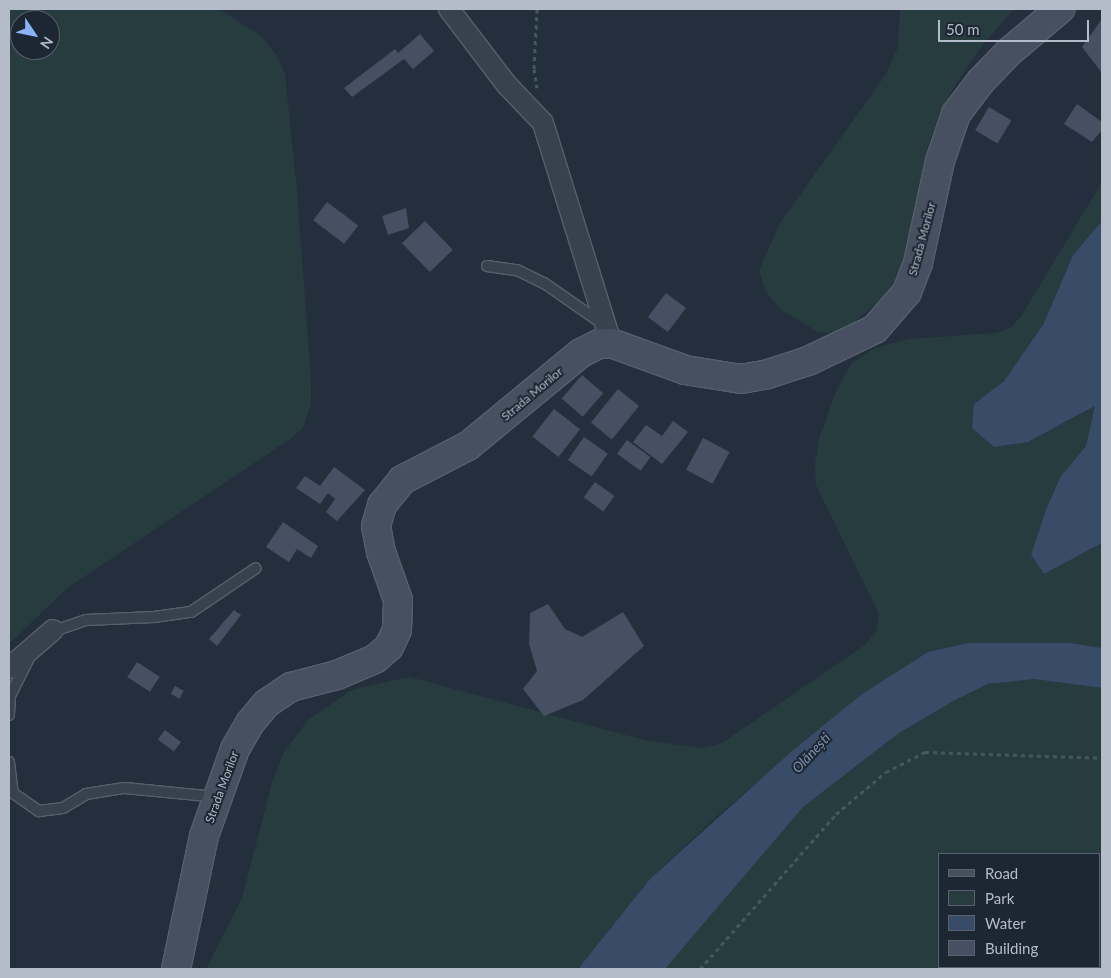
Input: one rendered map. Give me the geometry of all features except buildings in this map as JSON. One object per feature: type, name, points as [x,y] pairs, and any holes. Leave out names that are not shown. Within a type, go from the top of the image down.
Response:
[{"type":"street","points":[[449,9],[507,85],[543,123],[609,336]]},
{"type":"street","name":"Strada Morilor","points":[[176,969],[204,836],[235,748],[267,703],[291,687],[337,675],[375,659],[389,647],[396,630],[398,600],[381,552],[376,526],[382,505],[402,480],[424,466],[468,446],[580,353],[599,344],[609,336],[685,370],[741,379],[768,374],[808,361],[875,329],[907,292],[918,264],[940,161],[956,114],[980,81],[1009,52],[1060,9]]},
{"type":"street","points":[[9,668],[53,630]]},
{"type":"lane","points":[[487,266],[518,270],[544,283],[609,336]]},
{"type":"lane","points":[[9,715],[10,696],[28,659],[53,630],[86,620],[154,618],[191,612],[256,568]]},
{"type":"lane","points":[[9,762],[13,793],[39,811],[63,808],[86,794],[125,788],[217,797]]},
{"type":"path","points":[[537,9],[534,69],[543,123]]},
{"type":"path","points":[[700,969],[836,814],[886,772],[925,752],[1102,758]]},
{"type":"green space","points":[[9,9],[219,9],[262,37],[277,56],[285,74],[297,191],[311,380],[311,404],[303,428],[290,439],[66,589],[9,644]]},
{"type":"green space","points":[[900,9],[1014,9],[982,46],[955,85],[939,116],[928,146],[911,251],[895,281],[881,300],[855,321],[834,333],[818,332],[780,309],[766,292],[759,270],[780,223],[886,74],[898,47]]},
{"type":"green space","points":[[1102,182],[1102,221],[1073,255],[1043,325],[1004,381],[974,404],[994,447],[1028,442],[1096,406],[1086,446],[1061,476],[1047,507],[1031,555],[1044,574],[1102,543],[1102,648],[1070,643],[968,643],[928,652],[862,694],[714,819],[650,879],[578,969],[206,969],[242,898],[272,783],[284,752],[308,720],[353,689],[410,677],[644,740],[701,748],[722,743],[865,645],[876,632],[879,614],[816,485],[815,464],[819,439],[837,389],[851,364],[873,349],[908,339],[996,333],[1011,328],[1022,315]]},
{"type":"green space","points":[[1034,679],[1102,688],[1102,969],[665,969],[803,807],[899,733],[955,700],[988,684]]},
{"type":"water","points":[[1102,221],[1102,543],[1044,574],[1031,555],[1047,507],[1061,476],[1086,446],[1095,406],[1028,442],[994,447],[972,428],[974,404],[1004,381],[1043,325],[1073,255]]},
{"type":"water","name":"Olănești","points":[[968,643],[1070,643],[1102,648],[1102,688],[1034,679],[988,684],[955,700],[899,733],[803,807],[665,969],[578,969],[650,879],[792,751],[862,694],[928,652]]}]
